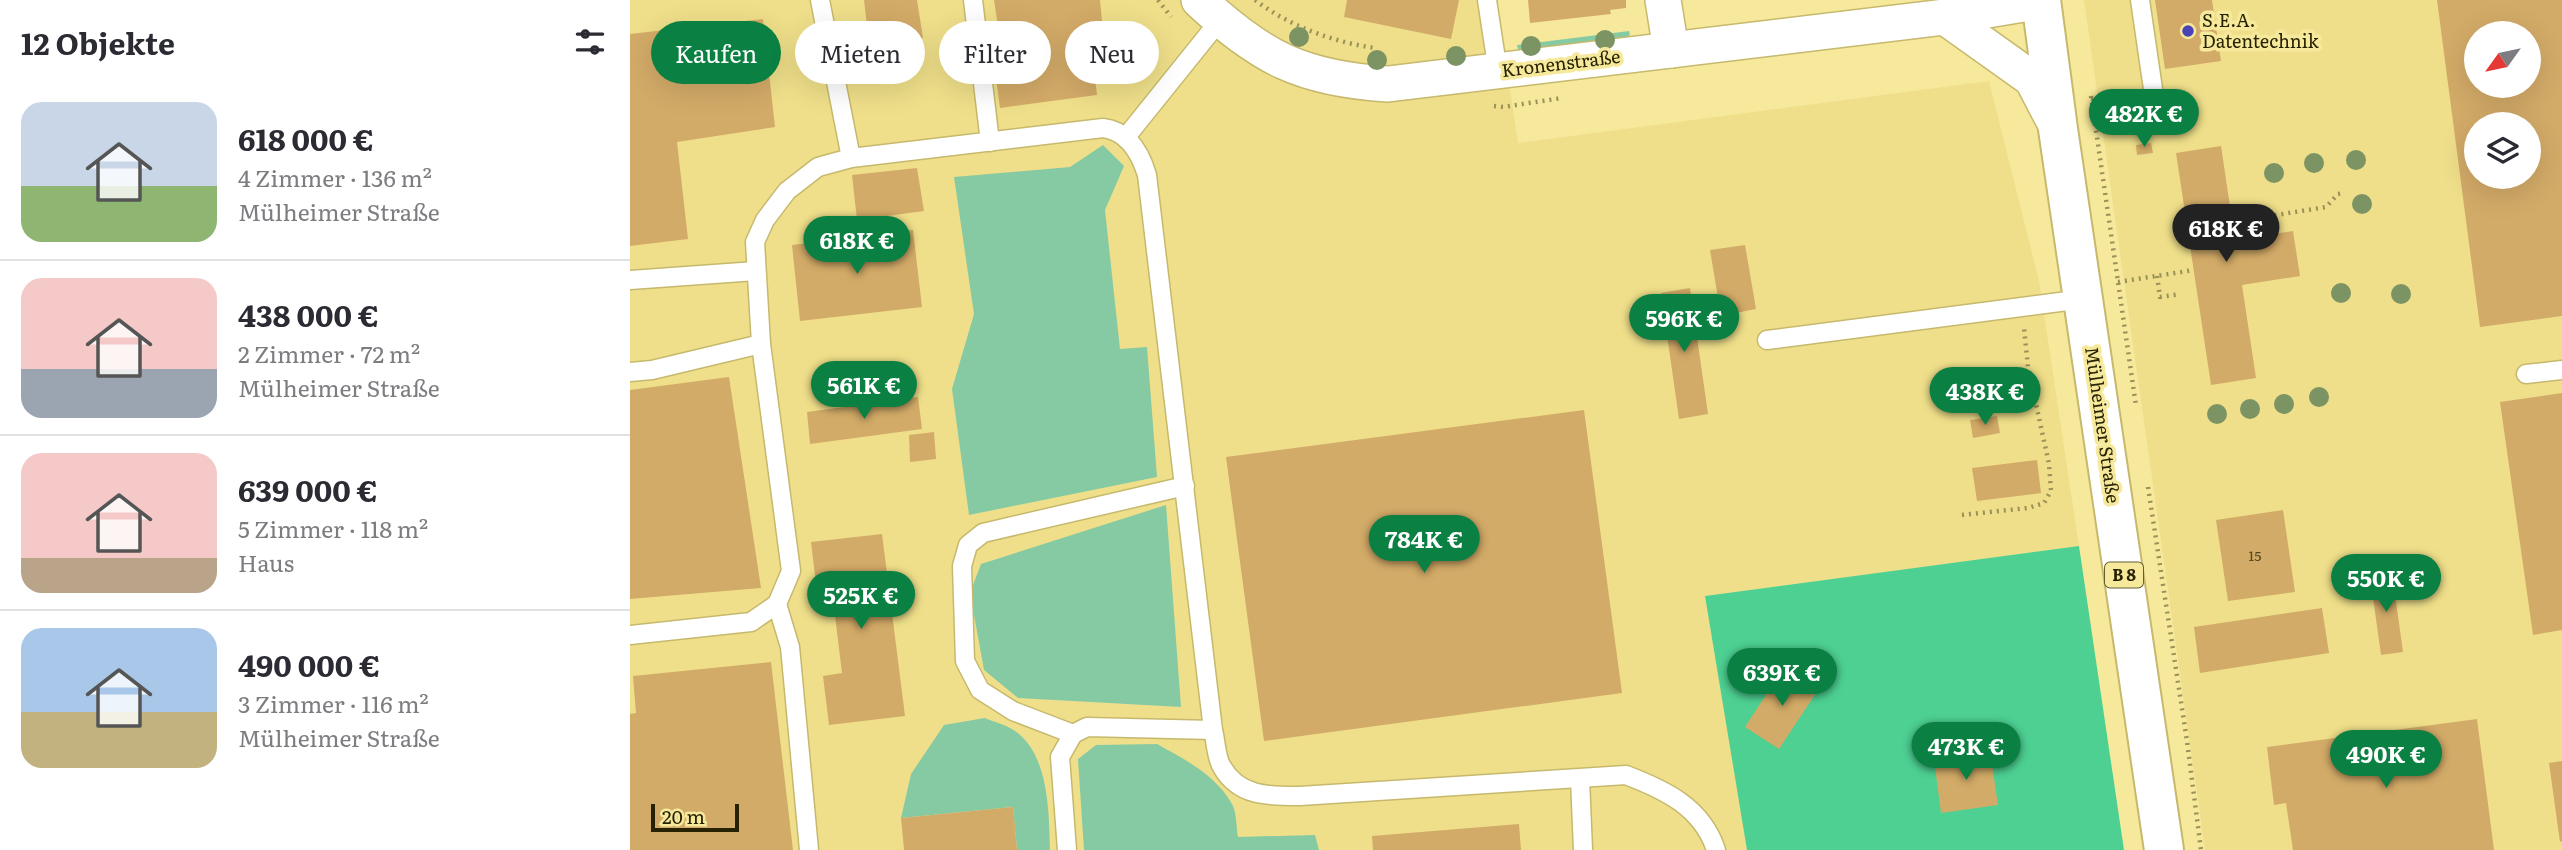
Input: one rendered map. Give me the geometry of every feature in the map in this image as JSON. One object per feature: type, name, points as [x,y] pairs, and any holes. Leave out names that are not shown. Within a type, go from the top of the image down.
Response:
[{"type":"main road","name":"Mülheimer Straße","points":[[2041,0],[2164,850]]},
{"type":"street","points":[[1663,0],[1671,50]]},
{"type":"street","name":"Kronenstraße","points":[[1210,10],[1257,49],[1293,67],[1334,78],[1388,85],[1945,17],[2041,0]]},
{"type":"street","points":[[1945,17],[2032,79],[2058,129]]},
{"type":"lane","points":[[820,0],[851,158]]},
{"type":"lane","points":[[973,0],[990,142]]},
{"type":"lane","points":[[1487,0],[1497,72]]},
{"type":"lane","points":[[2140,0],[2153,89]]},
{"type":"lane","points":[[1126,137],[1210,10]]},
{"type":"lane","points":[[630,635],[751,621],[777,604],[791,571],[761,344],[755,242],[765,220],[787,191],[818,167],[851,158],[1103,128],[1126,137],[1143,162],[1147,175],[1213,730],[1220,766],[1237,785],[1258,796],[1300,796],[1626,775],[1674,796],[1699,817],[1716,850]]},
{"type":"lane","points":[[630,280],[756,271]]},
{"type":"lane","points":[[1767,340],[2083,299]]},
{"type":"lane","points":[[630,372],[652,370],[761,344]]},
{"type":"lane","points":[[2526,374],[2562,370]]},
{"type":"lane","points":[[1073,734],[1013,710],[980,690],[965,661],[962,566],[968,545],[982,533],[1185,486]]},
{"type":"lane","points":[[777,604],[790,647],[809,850]]},
{"type":"lane","points":[[1067,850],[1060,757],[1073,734],[1087,727],[1213,730]]},
{"type":"lane","points":[[1580,779],[1583,850]]},
{"type":"path","points":[[1255,0],[1268,11],[1324,37],[1380,48]]},
{"type":"path","points":[[2089,87],[2137,411]]},
{"type":"path","points":[[2091,99],[2153,89]]},
{"type":"path","points":[[2233,222],[2326,207],[2338,194],[2344,192]]},
{"type":"path","points":[[2118,282],[2194,270]]},
{"type":"path","points":[[2157,276],[2160,297],[2180,294]]},
{"type":"path","points":[[1962,514],[2028,508],[2044,503],[2052,491],[2049,464],[2028,367],[2021,306]]},
{"type":"path","points":[[2146,475],[2201,850]]},
{"type":"shaded area","points":[[630,0],[1497,0],[1518,143],[1989,81],[2039,281],[2079,546],[1705,596],[1747,850],[630,850]]},
{"type":"shaded area","points":[[2084,0],[2562,0],[2562,850],[2205,850]]},
{"type":"green space","points":[[1629,31],[1630,35],[1621,40],[1519,54],[1517,45]]},
{"type":"green space","points":[[1103,145],[1124,166],[1105,210],[1120,349],[1147,347],[1157,477],[969,515],[952,389],[974,314],[954,177],[1070,167]]},
{"type":"green space","points":[[1166,505],[1181,707],[1018,698],[984,670],[970,593],[981,564]]},
{"type":"green space","points":[[2079,546],[2124,850],[1747,850],[1705,596]]},
{"type":"green space","points":[[985,718],[1015,731],[1035,754],[1045,785],[1050,850],[1017,850],[1013,807],[901,818],[911,774],[944,725]]},
{"type":"green space","points":[[1157,744],[1199,769],[1225,794],[1234,808],[1238,837],[1315,835],[1319,850],[1084,850],[1078,759],[1096,745]]},
{"type":"building","points":[[864,0],[917,0],[920,21],[866,21]]},
{"type":"building","points":[[994,0],[1100,0],[1102,21],[1065,21],[1065,84],[1096,84],[1097,95],[1000,108],[997,84],[1051,84],[1051,21],[997,21]]},
{"type":"building","points":[[1347,0],[1459,0],[1451,39],[1344,17]]},
{"type":"building","points":[[1528,0],[1626,0],[1626,8],[1610,10],[1611,14],[1530,23]]},
{"type":"building","name":"S.E.A. Datentechnik","points":[[2155,0],[2212,0],[2221,61],[2165,69]]},
{"type":"building","points":[[2437,0],[2562,0],[2562,316],[2480,327]]},
{"type":"building","points":[[651,32],[651,84],[770,84],[775,127],[677,142],[688,239],[630,246],[630,34]]},
{"type":"building","points":[[2151,143],[2153,153],[2137,155],[2136,145]]},
{"type":"building","points":[[2221,146],[2235,240],[2293,231],[2300,276],[2242,285],[2256,378],[2211,385],[2176,153]]},
{"type":"building","points":[[917,168],[924,211],[857,220],[852,175]]},
{"type":"building","points":[[913,230],[922,307],[800,321],[792,245]]},
{"type":"building","points":[[1745,245],[1756,309],[1721,316],[1710,250]]},
{"type":"building","points":[[1690,288],[1708,414],[1679,419],[1661,293]]},
{"type":"building","points":[[729,377],[761,588],[630,599],[630,390]]},
{"type":"building","points":[[2562,393],[2562,630],[2533,635],[2500,402]]},
{"type":"building","points":[[918,397],[922,429],[810,444],[807,412]]},
{"type":"building","points":[[1584,410],[1622,693],[1264,741],[1226,457]]},
{"type":"building","points":[[1997,416],[2000,433],[1973,438],[1970,420]]},
{"type":"building","points":[[934,432],[936,459],[910,462],[909,435]]},
{"type":"building","points":[[2037,460],[2041,493],[1977,501],[1972,468]]},
{"type":"building","points":[[2283,510],[2295,592],[2228,601],[2216,520]]},
{"type":"building","points":[[882,534],[905,716],[829,725],[823,676],[842,673],[831,583],[816,584],[811,542]]},
{"type":"building","points":[[2392,573],[2403,652],[2381,655],[2370,576]]},
{"type":"building","points":[[2322,608],[2329,653],[2200,673],[2194,627]]},
{"type":"building","points":[[771,662],[793,850],[630,850],[630,714],[636,713],[633,676]]},
{"type":"building","points":[[1784,667],[1818,690],[1779,749],[1745,727]]},
{"type":"building","points":[[2477,719],[2494,850],[2293,850],[2286,803],[2274,805],[2267,747]]},
{"type":"building","points":[[1990,751],[1998,805],[1941,813],[1934,759]]},
{"type":"building","points":[[2562,761],[2562,841],[2560,842],[2549,763]]},
{"type":"building","points":[[1013,807],[1017,850],[904,850],[901,818]]},
{"type":"building","points":[[1519,824],[1521,850],[1373,850],[1372,836]]},
{"type":"place","name":"S.E.A. Datentechnik","points":[[2188,31]]}]
